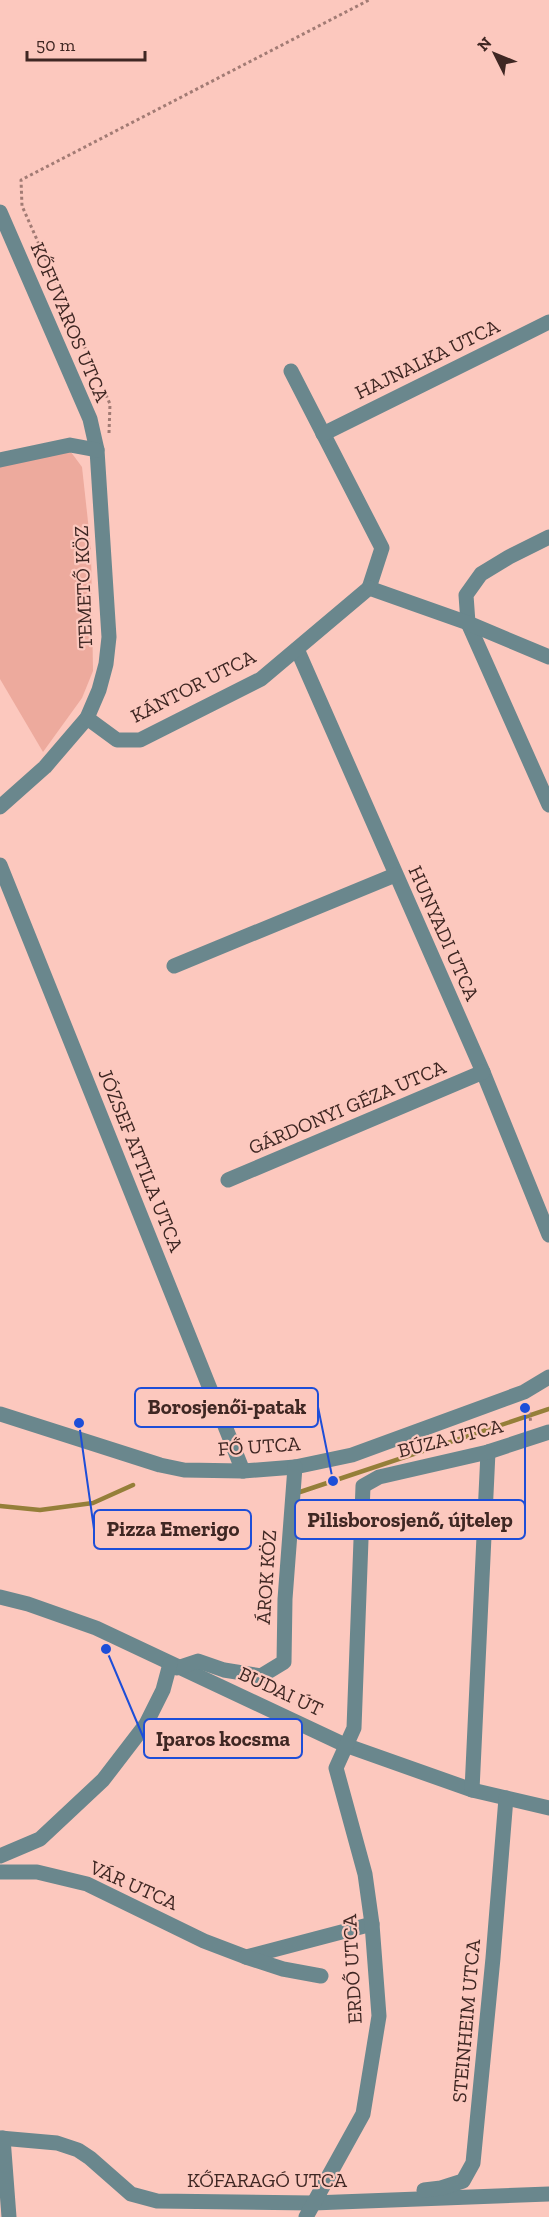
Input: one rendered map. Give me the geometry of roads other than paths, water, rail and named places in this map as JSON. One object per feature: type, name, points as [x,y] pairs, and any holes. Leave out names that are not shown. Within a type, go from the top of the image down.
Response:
[{"type":"street","name":"KŐFUVAROS UTCA","points":[[0,212],[90,419],[97,450]]},
{"type":"street","name":"HAJNALKA UTCA","points":[[323,434],[549,322]]},
{"type":"street","points":[[291,371],[382,548],[369,588],[468,623],[549,657]]},
{"type":"street","points":[[0,460],[70,445],[97,450]]},
{"type":"street","name":"TEMETŐ KÖZ","points":[[0,807],[45,767],[87,718],[104,673],[109,637],[97,450]]},
{"type":"street","points":[[549,537],[509,557],[482,574],[466,595],[468,623],[549,805]]},
{"type":"street","name":"KÁNTOR UTCA","points":[[87,718],[117,741],[141,740],[261,679],[369,588]]},
{"type":"street","name":"HUNYADI UTCA","points":[[297,649],[483,1072],[549,1235]]},
{"type":"street","name":"JÓZSEF ATTILA UTCA","points":[[0,865],[243,1471]]},
{"type":"street","points":[[174,966],[395,875]]},
{"type":"street","name":"GÁRDONYI GÉZA UTCA","points":[[228,1180],[483,1072]]},
{"type":"street","name":"FŐ UTCA","points":[[0,1414],[160,1465],[184,1470],[243,1471],[295,1467],[352,1455],[524,1392],[549,1377]]},
{"type":"street","name":"BÚZA UTCA","points":[[363,1486],[379,1477],[488,1452],[549,1432]]},
{"type":"street","points":[[472,1790],[488,1452]]},
{"type":"street","name":"ÁROK KÖZ","points":[[174,1666],[198,1661],[224,1670],[261,1676],[284,1662],[285,1599],[295,1467]]},
{"type":"street","name":"ERDŐ UTCA","points":[[306,2217],[363,2114],[379,2016],[372,1924],[365,1874],[336,1768],[354,1728],[363,1486]]},
{"type":"street","name":"BUDAI ÚT","points":[[0,1598],[28,1604],[96,1628],[345,1745],[472,1790],[549,1808]]},
{"type":"street","points":[[0,1856],[40,1839],[104,1780],[146,1724],[174,1666]]},
{"type":"street","name":"STEINHEIM UTCA","points":[[403,2200],[417,2190],[441,2188],[463,2181],[473,2163],[506,1798]]},
{"type":"street","name":"VÁR UTCA","points":[[0,1872],[37,1872],[87,1884],[204,1941],[283,1970],[321,1976]]},
{"type":"street","points":[[246,1957],[372,1924]]},
{"type":"street","points":[[2,2138],[9,2217]]},
{"type":"street","name":"KŐFARAGÓ UTCA","points":[[2,2138],[57,2143],[78,2150],[94,2161],[124,2189],[135,2196],[152,2200],[314,2203],[549,2194]]},
{"type":"waterway","points":[[300,1492],[549,1409]]},
{"type":"waterway","points":[[0,1506],[40,1510],[93,1503],[133,1485]]},
{"type":"place","name":"Pilisborosjenő, újtelep","points":[[525,1408]]},
{"type":"place","name":"Pizza Emerigo","points":[[79,1423]]},
{"type":"place","name":"Borosjenői-patak","points":[[333,1481]]},
{"type":"place","name":"Iparos kocsma","points":[[106,1649]]}]
